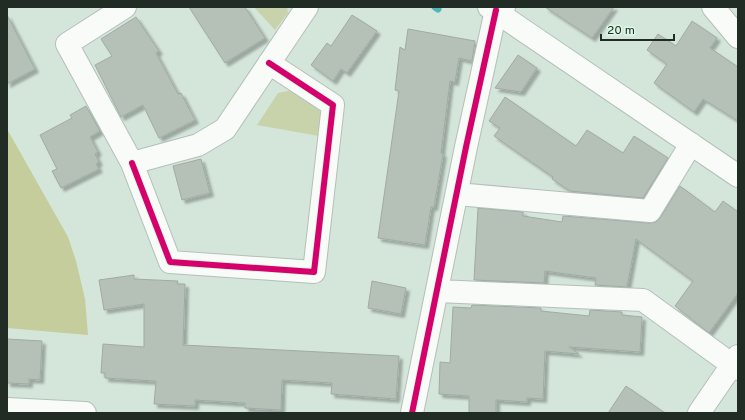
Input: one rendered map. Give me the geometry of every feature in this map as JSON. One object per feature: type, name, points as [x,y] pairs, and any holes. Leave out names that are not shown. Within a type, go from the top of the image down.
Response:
[{"type":"street","points":[[126,7],[67,44],[132,164],[170,262],[314,272],[333,105],[269,63]]},
{"type":"street","points":[[132,164],[198,145],[225,129],[307,7]]},
{"type":"street","points":[[713,7],[738,37]]},
{"type":"street","points":[[412,413],[496,8],[738,176]]},
{"type":"street","points":[[457,194],[650,211],[691,144]]},
{"type":"street","points":[[438,291],[642,300],[736,363],[699,413]]},
{"type":"street","points":[[7,409],[85,413]]},
{"type":"green space","points":[[254,7],[287,7],[288,13],[275,30]]},
{"type":"green space","points":[[297,89],[318,103],[323,122],[319,136],[257,125],[278,93]]},
{"type":"green space","points":[[7,129],[68,237],[76,261],[85,299],[88,335],[7,328]]},
{"type":"building","points":[[189,7],[245,7],[265,38],[225,63]]},
{"type":"building","points":[[545,7],[614,7],[592,38]]},
{"type":"building","points":[[7,15],[35,69],[7,84]]},
{"type":"building","points":[[352,15],[377,31],[347,73],[341,69],[333,81],[311,65],[327,43],[331,46]]},
{"type":"building","points":[[136,17],[159,51],[156,53],[178,94],[181,93],[195,120],[159,138],[143,105],[121,117],[95,65],[112,56],[101,39]]},
{"type":"building","points":[[692,21],[717,38],[710,48],[738,67],[738,121],[703,99],[694,112],[654,83],[667,64],[647,50],[658,34],[676,46]]},
{"type":"building","points":[[408,29],[475,41],[472,61],[459,58],[455,82],[450,81],[441,153],[443,154],[434,207],[431,207],[425,245],[378,238],[399,91],[395,90],[400,47],[405,50]]},
{"type":"building","points":[[518,55],[537,68],[521,92],[495,88]]},
{"type":"building","points":[[505,97],[576,146],[587,130],[623,153],[634,136],[668,158],[643,198],[570,191],[552,179],[553,177],[494,136],[500,128],[489,121]]},
{"type":"building","points":[[86,106],[100,131],[90,137],[98,152],[95,154],[99,162],[96,164],[99,169],[61,188],[52,171],[57,169],[40,135],[72,118],[70,115]]},
{"type":"building","points":[[201,159],[210,193],[182,200],[173,166]]},
{"type":"building","points":[[680,186],[715,212],[723,201],[738,212],[738,293],[709,333],[675,306],[693,281],[636,239],[627,287],[595,285],[596,278],[545,271],[544,283],[474,280],[478,208],[523,212],[523,216],[562,222],[563,216],[649,223],[656,222],[660,218]]},
{"type":"building","points":[[134,275],[134,279],[178,281],[177,284],[185,284],[183,345],[399,356],[396,399],[331,394],[332,383],[282,380],[281,410],[245,408],[245,403],[195,400],[195,406],[154,404],[156,381],[105,378],[105,373],[101,373],[103,344],[144,347],[144,304],[104,310],[99,280]]},
{"type":"building","points":[[372,281],[406,288],[401,314],[368,308]]},
{"type":"building","points":[[472,305],[541,308],[541,311],[589,316],[590,310],[622,312],[622,315],[642,317],[640,352],[569,347],[579,354],[545,351],[543,399],[527,398],[527,402],[496,400],[496,413],[469,413],[469,396],[439,394],[440,362],[450,363],[453,307],[471,308]]},
{"type":"building","points":[[7,339],[42,341],[40,380],[29,379],[29,384],[7,383]]},
{"type":"building","points":[[626,386],[665,413],[608,413]]},
{"type":"cycle path","points":[[412,413],[466,147],[496,10]]},
{"type":"cycle path","points":[[132,163],[170,262],[314,272],[333,105],[269,63]]}]
